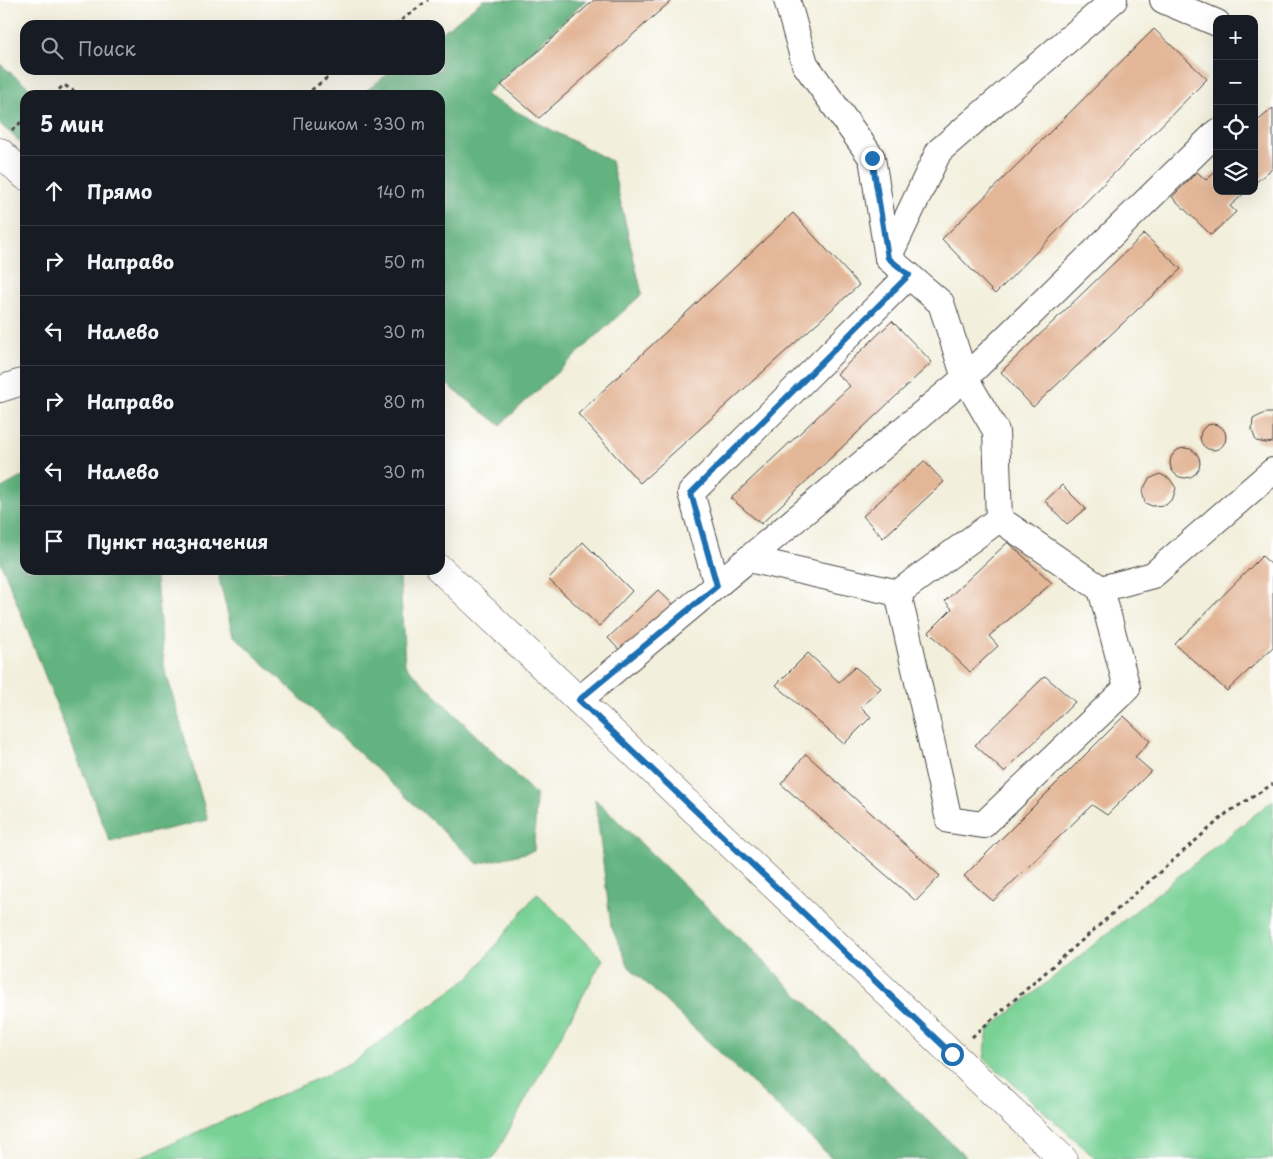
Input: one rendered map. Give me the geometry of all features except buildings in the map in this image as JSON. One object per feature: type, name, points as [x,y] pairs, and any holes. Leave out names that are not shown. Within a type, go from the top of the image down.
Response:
[{"type":"main road","points":[[0,152],[20,171]]},
{"type":"main road","points":[[445,574],[1064,1159]]},
{"type":"street","points":[[787,0],[805,64],[872,158],[888,258],[941,303],[965,378],[996,431],[999,519]]},
{"type":"street","points":[[888,258],[939,151],[1114,0]]},
{"type":"street","points":[[1163,0],[1213,21]]},
{"type":"street","points":[[579,700],[965,378],[1213,136]]},
{"type":"street","points":[[717,586],[691,493],[909,275]]},
{"type":"street","points":[[0,389],[20,383]]},
{"type":"street","points":[[1101,589],[1153,575],[1273,472]]},
{"type":"street","points":[[898,593],[949,820],[983,825],[1127,688],[1101,589],[999,519]]},
{"type":"street","points":[[749,559],[898,593],[999,519]]},
{"type":"path","points":[[402,20],[428,0]]},
{"type":"path","points":[[311,90],[331,75]]},
{"type":"path","points":[[58,90],[64,85],[72,90]]},
{"type":"path","points":[[952,1054],[1227,813],[1273,784]]},
{"type":"green space","points":[[483,0],[586,0],[485,95],[611,161],[642,294],[500,425],[445,383],[445,90],[367,90],[387,75],[445,75],[445,30]]},
{"type":"green space","points":[[0,64],[32,90],[20,90],[20,142],[0,124]]},
{"type":"green space","points":[[20,478],[20,575],[155,575],[164,665],[208,820],[110,842],[0,560],[0,489]]},
{"type":"green space","points":[[218,575],[397,575],[400,578],[405,665],[536,795],[534,851],[478,864],[233,635]]},
{"type":"green space","points":[[595,799],[968,1159],[833,1159],[629,967],[611,926]]},
{"type":"green space","points":[[1273,800],[1273,1159],[1096,1159],[984,1059],[988,1030]]},
{"type":"green space","points":[[537,893],[603,959],[493,1159],[137,1159],[348,1065],[471,976]]},
{"type":"route","points":[[872,158],[888,258],[909,275],[691,493],[717,586],[579,700],[952,1054]]}]
